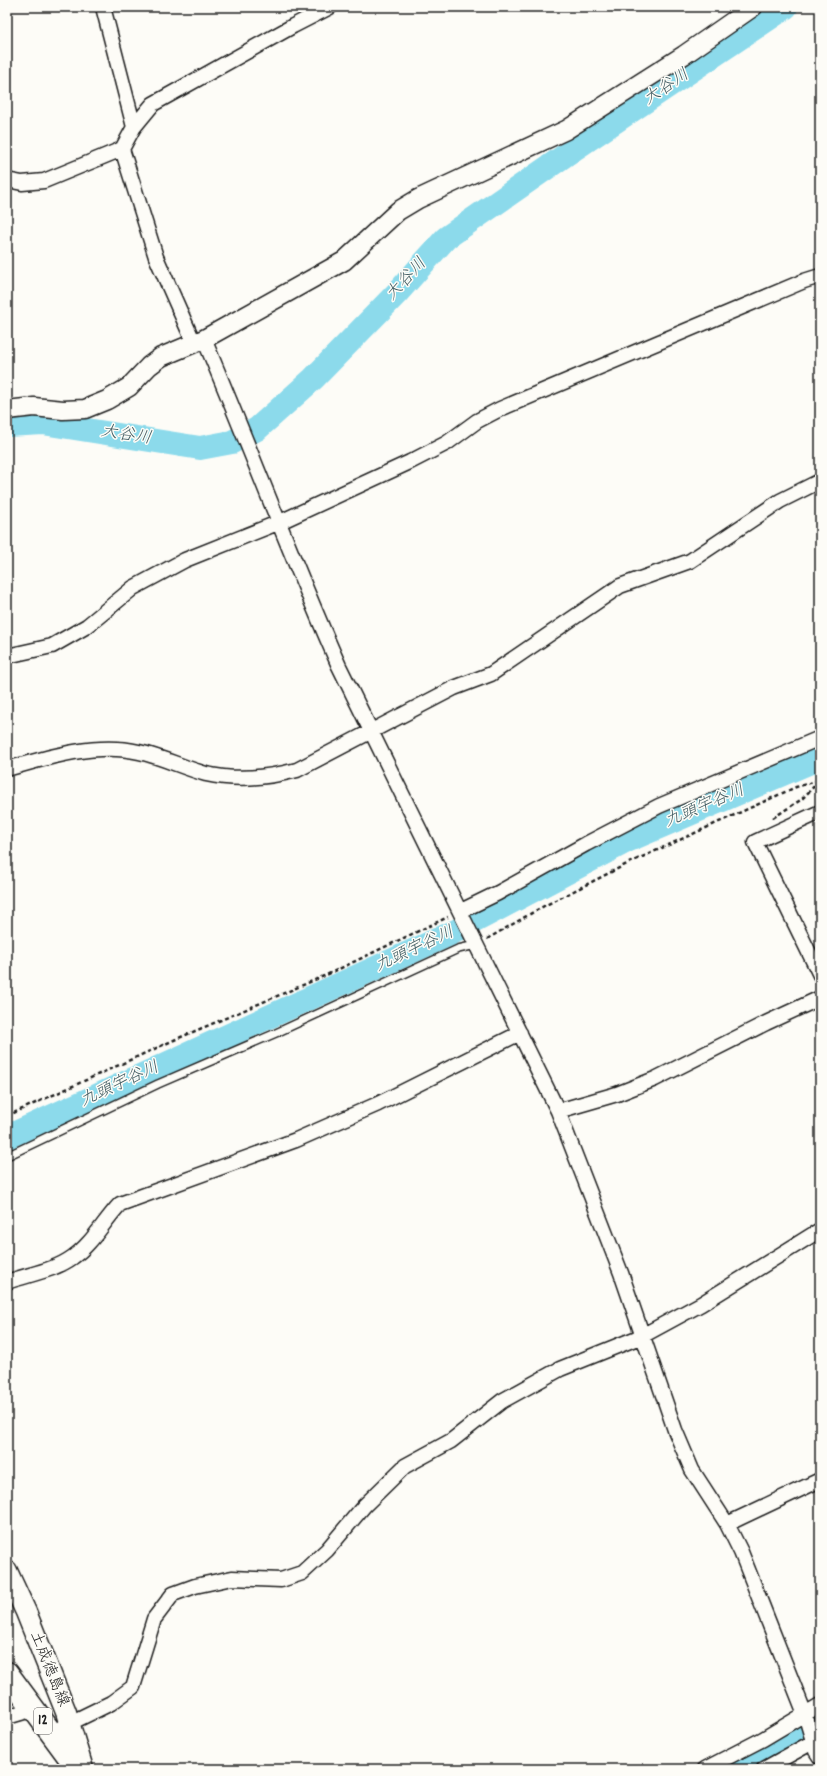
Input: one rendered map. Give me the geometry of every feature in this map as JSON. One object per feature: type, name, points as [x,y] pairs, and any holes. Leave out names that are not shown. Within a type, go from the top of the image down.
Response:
[{"type":"main road","name":"土成徳島線","points":[[7,1571],[26,1612],[66,1712],[60,1728],[82,1769]]},
{"type":"main road","name":"12","points":[[7,1673],[34,1709],[60,1728],[78,1769]]},
{"type":"street","points":[[102,7],[134,126]]},
{"type":"street","points":[[7,180],[22,183],[44,181],[122,149],[134,126],[153,104],[330,7]]},
{"type":"street","points":[[7,410],[34,407],[62,410],[85,409],[107,400],[129,387],[149,366],[161,357],[199,341],[344,261],[398,211],[418,199],[566,130],[684,55],[753,7]]},
{"type":"street","points":[[122,149],[156,257],[242,427],[308,596],[329,645],[462,912],[475,943],[558,1111],[621,1273],[675,1430],[692,1470],[727,1524],[741,1552],[815,1739],[820,1757]]},
{"type":"street","points":[[7,656],[52,646],[87,626],[133,588],[185,560],[280,522],[422,455],[447,443],[477,422],[500,409],[804,281],[820,276]]},
{"type":"street","points":[[7,768],[74,752],[112,749],[139,752],[206,774],[254,778],[275,776],[297,770],[454,688],[491,674],[620,586],[690,560],[780,501],[820,481]]},
{"type":"street","points":[[462,912],[659,806],[820,738]]},
{"type":"street","points":[[820,812],[755,842],[820,974]]},
{"type":"street","points":[[558,1111],[617,1094],[655,1079],[766,1023],[820,998]]},
{"type":"street","points":[[7,1282],[52,1268],[74,1257],[91,1240],[120,1204],[296,1140],[378,1104],[520,1032]]},
{"type":"street","points":[[60,1728],[111,1703],[133,1686],[154,1619],[173,1594],[195,1586],[232,1578],[281,1580],[302,1573],[326,1550],[364,1506],[405,1466],[451,1441],[502,1401],[553,1372],[642,1336],[701,1304],[820,1230]]},
{"type":"street","points":[[727,1524],[820,1480]]},
{"type":"street","points":[[705,1769],[806,1717],[820,1705]]},
{"type":"street","points":[[7,1717],[34,1709]]},
{"type":"street","points":[[764,1769],[815,1739]]},
{"type":"lane","points":[[7,1156],[158,1084],[276,1033],[458,949],[475,943]]},
{"type":"path","points":[[771,820],[802,799],[820,780]]},
{"type":"path","points":[[475,943],[629,863],[796,787],[820,780]]},
{"type":"path","points":[[7,1116],[174,1040],[324,976],[462,912]]},
{"type":"waterway","name":"大谷川","points":[[7,425],[43,423],[200,448],[232,442],[257,429],[313,379],[398,292],[446,238],[567,154],[786,7]]},
{"type":"waterway","name":"九頭宇谷川","points":[[7,1137],[452,933],[629,840],[820,758]]},
{"type":"waterway","points":[[730,1769],[820,1722]]}]
